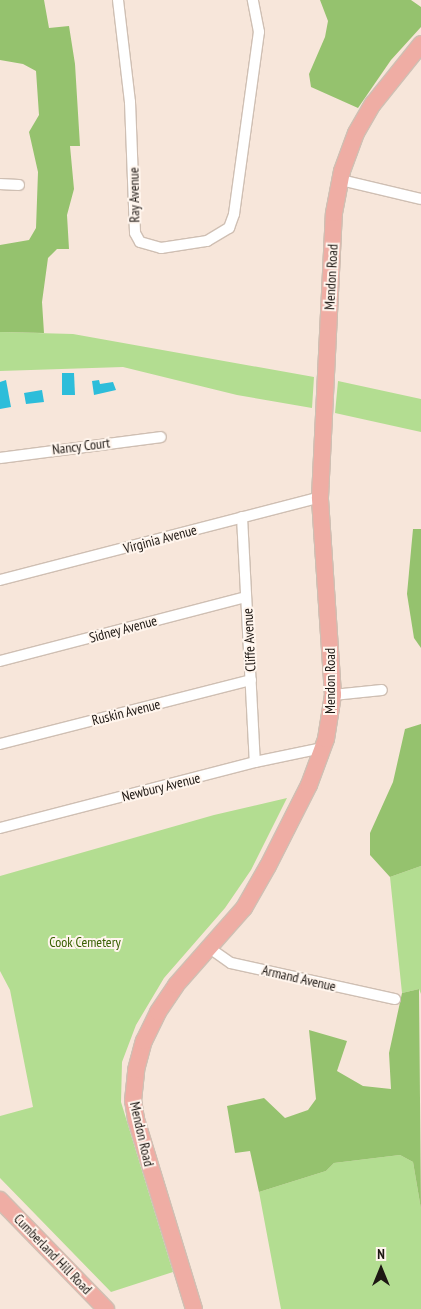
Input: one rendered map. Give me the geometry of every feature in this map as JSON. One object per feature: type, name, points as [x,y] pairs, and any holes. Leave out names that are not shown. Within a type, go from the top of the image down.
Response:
[{"type":"main road","name":"Mendon Road","points":[[194,1309],[136,1120],[133,1086],[144,1041],[158,1012],[208,947],[244,908],[309,785],[322,748],[332,695],[320,497],[334,213],[340,180],[356,133],[373,104],[421,44]]},
{"type":"main road","name":"Cumberland Hill Road","points":[[0,1200],[106,1309]]},
{"type":"street","name":"Ray Avenue","points":[[118,0],[131,115],[135,233],[140,242],[161,248],[207,241],[229,228],[234,214],[259,32],[253,0]]},
{"type":"street","points":[[340,180],[421,199]]},
{"type":"street","points":[[0,184],[19,185]]},
{"type":"street","name":"Nancy Court","points":[[0,458],[161,437]]},
{"type":"street","name":"Virginia Avenue","points":[[0,580],[320,497]]},
{"type":"street","name":"Cliffe Avenue","points":[[242,517],[255,762]]},
{"type":"street","name":"Sidney Avenue","points":[[0,661],[246,597]]},
{"type":"street","name":"Ruskin Avenue","points":[[0,744],[251,680]]},
{"type":"street","points":[[332,695],[382,690]]},
{"type":"street","name":"Newbury Avenue","points":[[0,828],[255,762],[322,748]]},
{"type":"street","name":"Armand Avenue","points":[[208,947],[231,963],[395,999]]},
{"type":"green space","points":[[0,0],[44,0],[49,28],[69,26],[75,64],[80,146],[70,146],[74,189],[67,215],[69,249],[57,249],[48,258],[42,302],[44,333],[0,332],[0,245],[29,240],[36,228],[38,172],[29,132],[39,115],[36,71],[23,64],[0,60]]},
{"type":"green space","points":[[320,0],[411,0],[421,7],[421,27],[391,60],[358,108],[311,87],[309,74],[325,37],[328,21]]},
{"type":"green space","points":[[0,332],[73,334],[314,377],[312,408],[237,395],[123,367],[0,371]]},
{"type":"green space","points":[[338,381],[421,399],[421,432],[335,413]]},
{"type":"green space","points":[[413,529],[421,529],[421,648],[414,638],[407,594]]},
{"type":"green space","points":[[421,724],[421,866],[390,877],[370,855],[370,833],[393,782],[405,729]]},
{"type":"green space","name":"Cook Cemetery","points":[[287,798],[251,870],[225,908],[164,978],[136,1025],[122,1062],[121,1102],[173,1272],[111,1292],[0,1178],[0,1116],[33,1107],[10,990],[0,971],[0,876],[214,815]]},
{"type":"green space","points":[[421,866],[421,994],[419,989],[402,993],[390,877]]},
{"type":"green space","points":[[419,989],[421,1209],[413,1162],[400,1155],[334,1163],[326,1171],[259,1192],[250,1151],[235,1153],[227,1106],[264,1098],[285,1118],[308,1110],[316,1099],[309,1030],[347,1041],[337,1071],[363,1086],[391,1089],[389,1053],[402,993]]},
{"type":"green space","points":[[400,1155],[413,1162],[421,1209],[421,1309],[281,1309],[259,1192],[326,1171],[334,1163]]},
{"type":"water","points":[[62,373],[74,373],[75,395],[62,395]]},
{"type":"water","points":[[6,380],[11,407],[0,409],[0,382]]},
{"type":"water","points":[[99,380],[100,384],[113,382],[116,390],[94,395],[92,381]]},
{"type":"water","points":[[42,390],[44,402],[26,404],[24,393]]}]
